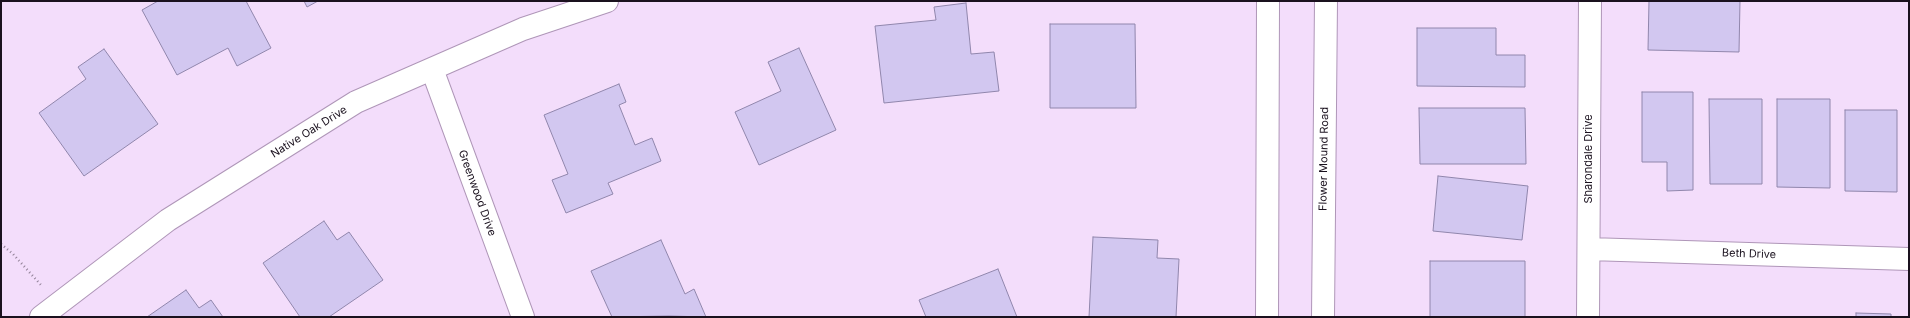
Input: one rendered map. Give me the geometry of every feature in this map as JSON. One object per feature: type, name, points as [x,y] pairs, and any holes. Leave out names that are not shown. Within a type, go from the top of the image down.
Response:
[{"type":"street","name":"Native Oak Drive","points":[[49,310],[168,220],[356,102],[523,29],[607,1]]},
{"type":"street","points":[[1267,317],[1268,1]]},
{"type":"street","name":"Flower Mound Road","points":[[1323,317],[1326,1]]},
{"type":"street","name":"Sharondale Drive","points":[[1588,317],[1590,1]]},
{"type":"street","name":"Greenwood Drive","points":[[432,69],[523,317]]},
{"type":"street","name":"Beth Drive","points":[[1589,249],[1909,259]]},
{"type":"path","points":[[1,244],[13,254],[49,310]]},
{"type":"building","points":[[158,1],[246,1],[271,48],[237,66],[228,48],[177,75],[142,10]]},
{"type":"building","points":[[304,1],[318,1],[307,7]]},
{"type":"building","points":[[1649,1],[1740,1],[1739,52],[1648,50]]},
{"type":"building","points":[[966,3],[971,54],[994,52],[999,91],[884,103],[875,26],[936,20],[934,7]]},
{"type":"building","points":[[1050,24],[1135,24],[1136,108],[1050,108]]},
{"type":"building","points":[[1417,28],[1496,28],[1496,55],[1525,55],[1525,87],[1417,86]]},
{"type":"building","points":[[799,48],[836,130],[759,165],[735,112],[781,91],[768,62]]},
{"type":"building","points":[[104,49],[158,124],[84,176],[39,113],[86,79],[78,67]]},
{"type":"building","points":[[619,84],[626,102],[619,105],[635,145],[652,138],[661,161],[608,183],[613,194],[566,213],[552,180],[568,174],[544,115]]},
{"type":"building","points":[[1642,92],[1693,92],[1693,190],[1667,191],[1667,162],[1642,162]]},
{"type":"building","points":[[1709,99],[1762,99],[1762,184],[1710,184]]},
{"type":"building","points":[[1777,99],[1830,99],[1830,188],[1777,187]]},
{"type":"building","points":[[1419,108],[1525,108],[1526,164],[1420,164]]},
{"type":"building","points":[[1845,110],[1897,110],[1897,192],[1845,191]]},
{"type":"building","points":[[1438,176],[1528,186],[1522,240],[1433,231]]},
{"type":"building","points":[[324,221],[337,240],[349,232],[383,280],[329,317],[300,317],[263,263]]},
{"type":"building","points":[[1093,237],[1158,240],[1157,258],[1179,259],[1176,317],[1089,317]]},
{"type":"building","points":[[661,240],[685,294],[694,289],[706,317],[612,317],[591,271]]},
{"type":"building","points":[[1430,261],[1525,261],[1525,317],[1430,317]]},
{"type":"building","points":[[998,269],[1017,317],[926,317],[919,300]]},
{"type":"building","points":[[186,290],[199,308],[211,300],[223,317],[147,317]]},
{"type":"building","points":[[1856,313],[1891,314],[1891,317],[1856,317]]}]
